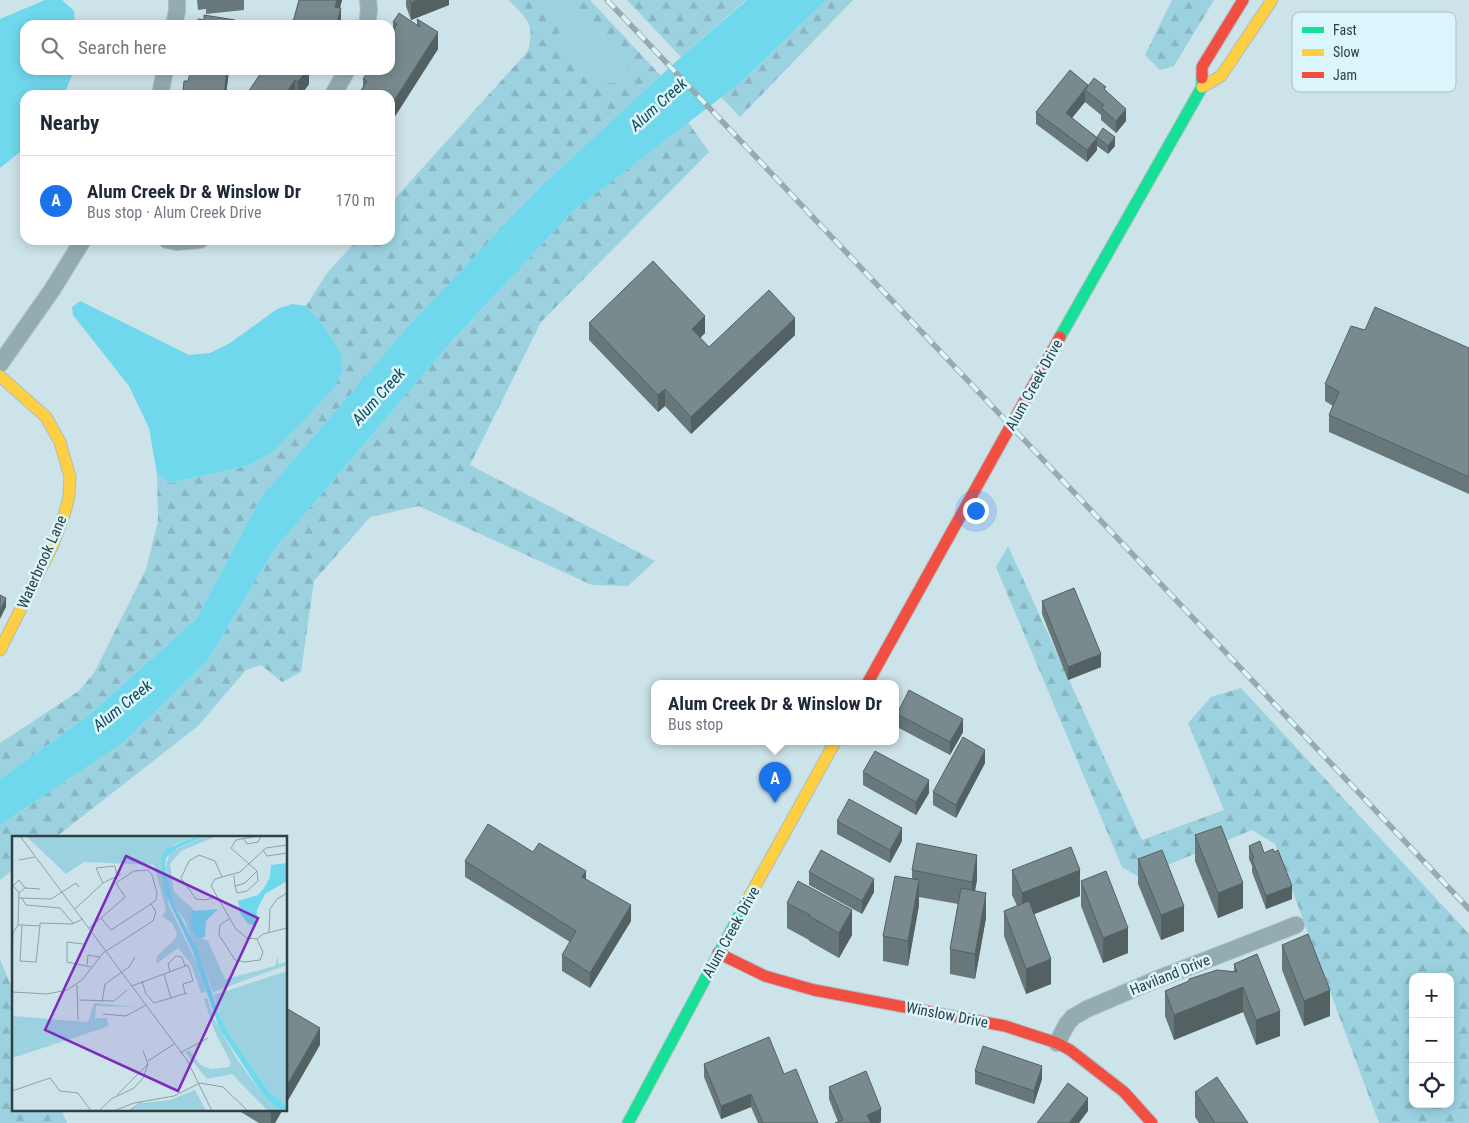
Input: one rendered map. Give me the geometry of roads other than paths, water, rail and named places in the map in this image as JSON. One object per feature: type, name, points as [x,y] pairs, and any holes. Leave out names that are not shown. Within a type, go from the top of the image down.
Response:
[{"type":"main road","name":"Alum Creek Drive","points":[[869,680],[1202,87],[1202,67],[1243,0]]},
{"type":"main road","name":"Alum Creek Drive","points":[[1202,87],[1221,76],[1272,0]]},
{"type":"main road","name":"Waterbrook Lane","points":[[0,376],[46,417],[60,442],[70,477],[69,496],[65,512],[52,547],[0,650]]},
{"type":"main road","name":"Alum Creek Drive","points":[[628,1123],[718,953],[833,745]]},
{"type":"main road","name":"Winslow Drive","points":[[718,953],[765,976],[814,990],[1005,1026],[1057,1043],[1070,1050],[1124,1092],[1152,1123]]},
{"type":"street","points":[[175,20],[177,0]]},
{"type":"street","points":[[368,0],[368,20]]},
{"type":"street","points":[[161,90],[164,75]]},
{"type":"street","points":[[336,90],[344,75]]},
{"type":"street","points":[[0,364],[81,245]]},
{"type":"street","name":"Haviland Drive","points":[[1057,1043],[1066,1024],[1073,1016],[1087,1009],[1155,980],[1296,925]]},
{"type":"water","points":[[45,0],[62,0],[74,11],[75,20],[20,20],[20,75],[72,75],[66,90],[20,90],[20,152],[0,168],[0,19]]},
{"type":"water","name":"Alum Creek","points":[[747,0],[826,0],[740,83],[573,211],[451,342],[273,551],[208,660],[124,742],[0,825],[0,779],[89,715],[197,618],[260,499],[407,328],[539,188],[681,57]]},
{"type":"water","points":[[80,301],[189,355],[210,353],[230,343],[277,309],[292,304],[306,306],[323,325],[340,352],[343,369],[334,388],[273,452],[247,466],[170,483],[157,474],[149,428],[129,386],[73,315],[72,307]]},
{"type":"railway","points":[[607,0],[1469,909]]},
{"type":"place","name":"Alum Creek Dr & Winslow Dr","points":[[775,803]]}]
